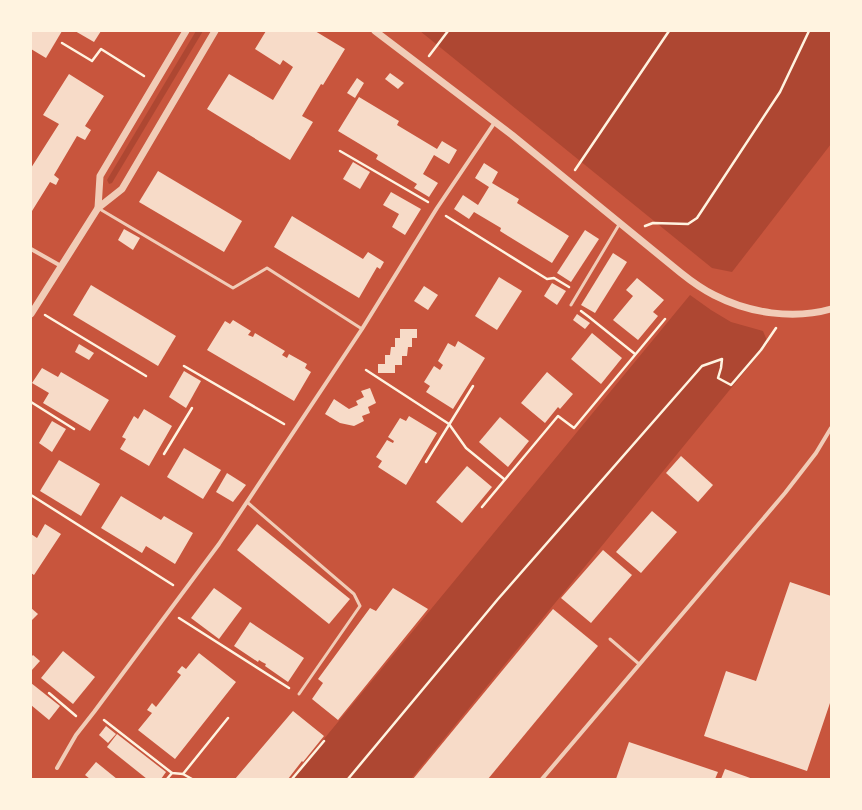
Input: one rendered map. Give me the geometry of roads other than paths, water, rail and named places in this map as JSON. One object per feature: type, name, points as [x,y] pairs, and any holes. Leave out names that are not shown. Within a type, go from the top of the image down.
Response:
[{"type":"street","points":[[98,208],[100,176],[186,31]]},
{"type":"street","points":[[32,311],[98,208],[122,189],[215,31]]},
{"type":"street","points":[[375,31],[495,122],[681,273],[713,295],[734,304],[749,308],[785,314],[810,313],[831,309]]},
{"type":"street","points":[[57,768],[76,735],[219,544],[362,329],[437,208],[495,122]]},
{"type":"street","points":[[31,249],[61,266]]},
{"type":"street","points":[[542,779],[797,478],[816,453],[831,428]]},
{"type":"lane","points":[[98,208],[233,288],[267,268],[362,329]]},
{"type":"lane","points":[[571,305],[620,223]]},
{"type":"lane","points":[[247,502],[354,594],[360,606],[299,694]]},
{"type":"lane","points":[[610,639],[639,664]]}]
